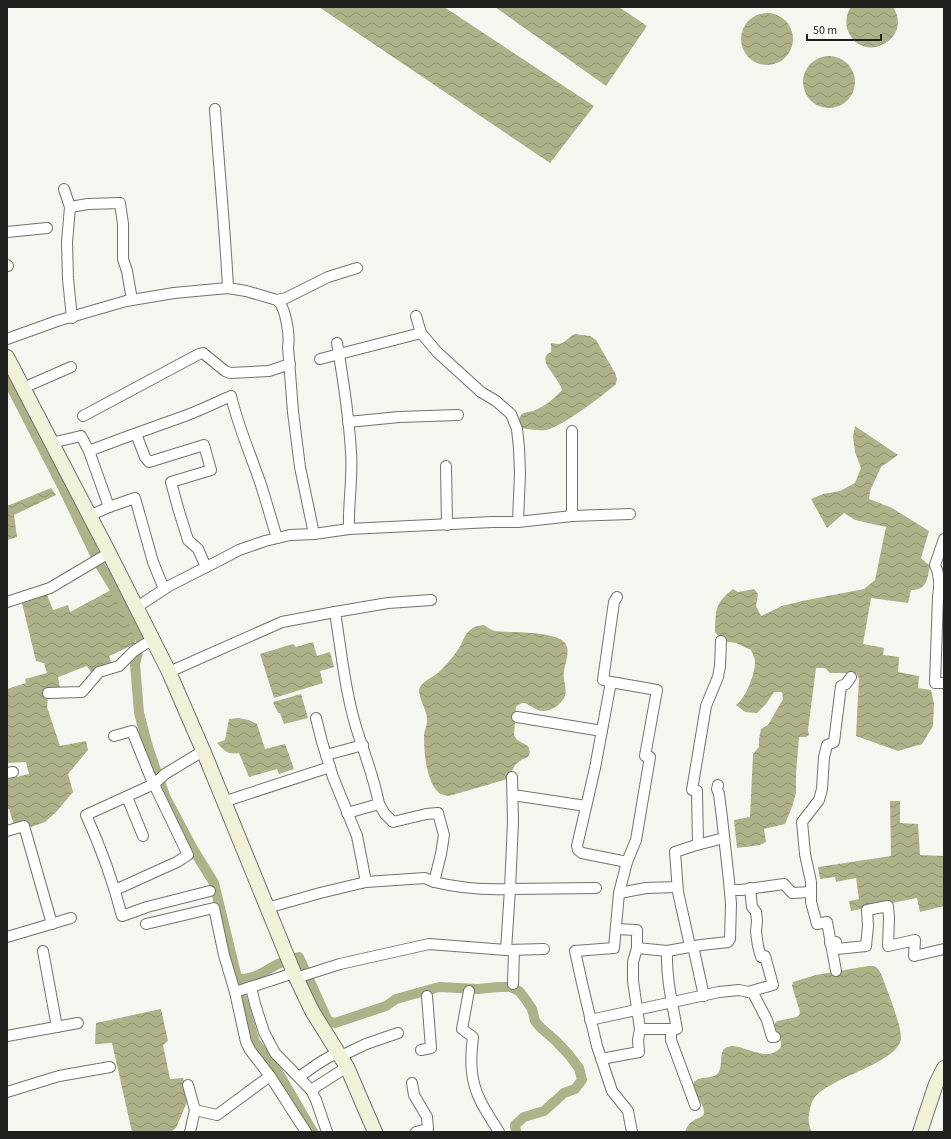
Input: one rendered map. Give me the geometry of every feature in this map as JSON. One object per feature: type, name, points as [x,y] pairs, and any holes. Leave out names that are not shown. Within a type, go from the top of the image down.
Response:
[{"type":"main road","points":[[7,357],[107,554],[137,607],[150,641],[169,672],[283,947],[320,1025],[340,1060],[375,1132]]},
{"type":"main road","points":[[920,1132],[936,1084],[944,1068]]},
{"type":"street","points":[[215,109],[224,210],[228,288]]},
{"type":"street","points":[[64,189],[70,207],[67,242],[68,279],[72,318]]},
{"type":"street","points":[[70,207],[88,204],[120,203],[123,224],[123,259],[127,271],[132,300]]},
{"type":"street","points":[[7,232],[47,228]]},
{"type":"street","points":[[7,339],[57,321],[132,300],[174,293],[228,288],[246,291],[277,300],[286,298],[328,277],[357,268]]},
{"type":"street","points":[[277,300],[280,303],[286,320],[289,340],[288,347],[293,412],[300,467],[314,534]]},
{"type":"street","points":[[416,316],[421,334],[437,352],[481,392],[496,401],[511,414],[516,429],[519,448],[520,474],[518,522]]},
{"type":"street","points":[[320,359],[421,334]]},
{"type":"street","points":[[337,343],[352,453],[348,509],[349,529]]},
{"type":"street","points":[[84,416],[199,354],[203,353],[225,370],[230,372],[269,371],[290,364]]},
{"type":"street","points":[[23,388],[71,367]]},
{"type":"street","points":[[89,451],[167,421],[184,417],[231,396],[242,435],[264,495],[277,538]]},
{"type":"street","points":[[348,422],[399,417],[458,415]]},
{"type":"street","points":[[572,431],[572,516]]},
{"type":"street","points":[[136,434],[145,457],[149,462],[204,445],[211,470],[171,482],[188,540],[198,549],[206,567]]},
{"type":"street","points":[[51,443],[81,436],[89,451],[109,507]]},
{"type":"street","points":[[446,466],[447,525]]},
{"type":"street","points":[[89,516],[135,498],[153,562],[164,589]]},
{"type":"street","points":[[137,607],[164,589],[239,550],[265,541],[290,535],[314,534],[349,529],[518,522],[572,516],[630,514]]},
{"type":"street","points":[[944,539],[935,564],[938,571],[940,585],[938,597],[940,665],[935,683],[944,683]]},
{"type":"street","points":[[7,602],[50,588],[107,554]]},
{"type":"street","points":[[618,597],[614,602],[603,680],[657,690],[645,756],[650,757],[636,840],[619,893],[614,948],[576,951],[590,1020],[601,1060],[612,1091],[628,1111],[632,1132]]},
{"type":"street","points":[[169,672],[282,622],[388,603],[431,600]]},
{"type":"street","points":[[335,612],[352,708],[375,784],[379,804],[385,814],[393,822],[426,814],[438,813],[444,835],[434,882]]},
{"type":"street","points":[[48,693],[82,692],[99,672],[119,666],[134,651],[150,641]]},
{"type":"street","points":[[698,844],[697,790],[692,790],[706,706],[718,677],[720,666],[720,641]]},
{"type":"street","points":[[836,971],[827,922],[817,924],[811,902],[811,882],[803,838],[802,822],[819,800],[822,789],[824,757],[828,745],[834,742],[841,686],[846,684],[851,677]]},
{"type":"street","points":[[611,682],[578,850],[582,853],[628,862]]},
{"type":"street","points":[[518,717],[602,731]]},
{"type":"street","points":[[316,718],[330,767],[346,812],[357,836],[366,882]]},
{"type":"street","points":[[114,736],[132,731],[154,784],[188,855],[177,862],[115,890]]},
{"type":"street","points":[[326,755],[363,745]]},
{"type":"street","points":[[203,751],[165,774],[154,784],[86,816],[97,840],[115,890],[122,916],[146,907],[210,891]]},
{"type":"street","points":[[223,802],[330,767]]},
{"type":"street","points":[[512,777],[513,822],[510,889],[510,950],[513,984]]},
{"type":"street","points":[[637,948],[667,951],[692,946],[728,942],[730,939],[730,890],[719,794],[717,789],[718,785]]},
{"type":"street","points":[[513,795],[586,806]]},
{"type":"street","points":[[127,797],[143,836]]},
{"type":"street","points":[[346,812],[379,804]]},
{"type":"street","points":[[7,831],[24,826],[52,924]]},
{"type":"street","points":[[704,996],[678,887],[675,852],[698,844],[724,838]]},
{"type":"street","points":[[267,908],[320,892],[366,882],[425,878],[434,882],[466,888],[596,888]]},
{"type":"street","points":[[730,890],[784,884],[792,893],[811,892]]},
{"type":"street","points":[[619,893],[646,888],[678,887]]},
{"type":"street","points":[[748,992],[773,985],[765,956],[761,957],[758,946],[756,912],[752,907],[750,888]]},
{"type":"street","points":[[830,943],[836,942],[837,949],[866,946],[868,926],[867,910],[888,906],[888,946],[915,940],[914,956],[944,949]]},
{"type":"street","points":[[146,924],[214,908],[246,1042],[306,1132]]},
{"type":"street","points":[[7,936],[71,918]]},
{"type":"street","points":[[601,1060],[639,1052],[638,1040],[640,1029],[636,1010],[633,981],[633,962],[637,948],[637,930],[616,929]]},
{"type":"street","points":[[235,992],[296,973],[312,972],[340,964],[429,944],[510,950],[544,949]]},
{"type":"street","points":[[43,951],[57,1027]]},
{"type":"street","points":[[640,1029],[677,1029],[666,966],[667,951]]},
{"type":"street","points":[[251,987],[264,1032],[275,1053],[311,1090],[327,1132]]},
{"type":"street","points":[[590,1020],[719,992],[739,990],[753,993],[767,1020],[772,1037],[775,1038]]},
{"type":"street","points":[[469,991],[462,1029],[473,1037],[470,1061],[473,1082],[480,1102],[499,1132]]},
{"type":"street","points":[[421,1050],[431,1048],[428,996]]},
{"type":"street","points":[[7,1036],[78,1023]]},
{"type":"street","points":[[671,1029],[671,1040],[695,1105]]},
{"type":"street","points":[[311,1090],[340,1060],[366,1044],[398,1033]]},
{"type":"street","points":[[299,1077],[319,1062],[340,1060]]},
{"type":"street","points":[[7,1092],[59,1076],[110,1067]]},
{"type":"street","points":[[195,1110],[217,1115],[270,1076]]},
{"type":"street","points":[[412,1083],[414,1095],[426,1118],[428,1129],[416,1132]]},
{"type":"street","points":[[188,1085],[195,1110],[190,1132]]},
{"type":"water","points":[[319,7],[444,7],[594,106],[550,163]]},
{"type":"water","points":[[495,7],[619,7],[647,26],[606,86]]},
{"type":"water","points":[[851,7],[893,7],[898,19],[897,29],[892,38],[884,44],[874,47],[864,47],[855,41],[846,25],[846,19]]},
{"type":"water","points":[[767,13],[781,17],[789,25],[793,39],[789,53],[781,61],[767,65],[753,61],[745,53],[741,39],[745,25],[753,17]]},
{"type":"water","points":[[829,56],[843,60],[851,68],[855,82],[851,96],[843,104],[829,108],[815,104],[807,96],[803,82],[807,68],[815,60]]},
{"type":"water","points":[[575,334],[590,336],[596,340],[615,373],[617,379],[616,384],[582,410],[553,428],[546,430],[534,430],[521,428],[519,420],[522,414],[541,407],[552,400],[562,390],[546,364],[545,359],[551,352],[551,343],[560,344]]},
{"type":"water","points":[[855,426],[898,455],[881,467],[870,491],[869,499],[892,508],[929,531],[921,558],[930,566],[925,583],[916,590],[911,590],[908,603],[871,598],[863,644],[884,648],[883,655],[899,657],[898,672],[919,676],[918,688],[931,690],[934,704],[933,726],[922,744],[898,751],[856,736],[859,678],[856,673],[830,673],[825,668],[816,668],[808,730],[809,735],[806,737],[799,737],[796,793],[785,824],[764,829],[766,842],[760,845],[737,848],[734,820],[750,817],[753,754],[759,747],[761,729],[768,725],[783,699],[782,692],[774,692],[766,704],[757,713],[745,712],[736,705],[740,702],[749,685],[755,667],[755,660],[751,650],[736,643],[723,641],[715,632],[717,608],[722,599],[733,589],[738,592],[754,589],[758,594],[756,606],[761,616],[782,606],[864,589],[875,580],[886,527],[855,520],[844,513],[827,528],[811,499],[823,494],[840,491],[855,483],[861,468],[855,452],[853,437]]},
{"type":"water","points":[[51,488],[56,495],[14,515],[17,537],[7,540],[7,506]]},
{"type":"water","points":[[113,589],[136,631],[135,644],[109,656],[111,662],[92,674],[87,666],[58,677],[60,688],[48,697],[47,707],[60,746],[86,741],[88,750],[68,774],[73,792],[57,811],[45,822],[31,827],[24,820],[14,825],[9,809],[7,809],[7,779],[29,774],[26,762],[8,763],[7,689],[26,683],[25,679],[47,673],[44,663],[36,661],[22,603],[47,595],[53,610],[68,605],[70,612]]},
{"type":"water","points":[[484,625],[495,631],[535,633],[556,638],[564,642],[567,647],[567,656],[564,668],[566,690],[564,698],[560,704],[554,708],[541,711],[525,703],[519,704],[516,707],[514,735],[517,740],[528,746],[530,752],[528,757],[515,765],[509,777],[504,780],[449,796],[443,795],[440,794],[434,787],[426,766],[424,736],[427,715],[420,698],[419,690],[424,682],[437,674],[450,660],[468,632],[475,627]]},
{"type":"water","points":[[313,642],[317,656],[330,652],[334,667],[320,671],[323,683],[274,698],[260,654],[293,644],[296,647]]},
{"type":"water","points":[[301,694],[308,718],[284,724],[280,713],[278,713],[273,702]]},
{"type":"water","points":[[238,718],[249,720],[257,724],[265,749],[285,744],[294,769],[279,774],[277,769],[249,777],[239,753],[226,752],[217,743],[225,740],[229,719]]},
{"type":"water","points":[[890,801],[900,801],[900,823],[918,824],[920,855],[944,856],[944,906],[920,912],[917,898],[851,911],[849,901],[859,899],[856,878],[836,882],[835,877],[820,879],[818,867],[891,856]]},
{"type":"water","points":[[868,966],[875,967],[881,974],[900,1032],[901,1038],[898,1047],[878,1062],[835,1083],[815,1097],[811,1106],[809,1117],[809,1126],[812,1132],[685,1132],[694,1120],[703,1116],[704,1112],[702,1104],[695,1092],[694,1082],[698,1079],[712,1077],[719,1072],[721,1056],[724,1049],[733,1046],[762,1054],[768,1054],[775,1052],[781,1047],[781,1042],[774,1024],[777,1021],[797,1017],[800,1012],[792,986],[793,982],[816,975]]},
{"type":"water","points":[[161,1009],[168,1041],[163,1045],[170,1079],[183,1078],[190,1095],[176,1128],[170,1132],[132,1132],[112,1043],[95,1044],[96,1023]]},
{"type":"waterway","points":[[7,379],[63,488],[100,565],[128,611],[141,640],[135,664],[139,713],[148,747],[165,796],[193,849],[214,883],[238,982]]},
{"type":"waterway","points":[[237,979],[254,977],[278,964],[299,957],[328,1021],[335,1023],[386,1006],[396,999],[439,987],[478,989],[510,987],[519,991],[532,1009],[535,1021],[556,1041],[579,1068],[582,1080],[575,1089],[564,1093],[544,1111],[524,1117],[515,1125],[516,1132]]},
{"type":"waterway","points":[[242,998],[255,1042],[278,1072],[313,1132]]}]
